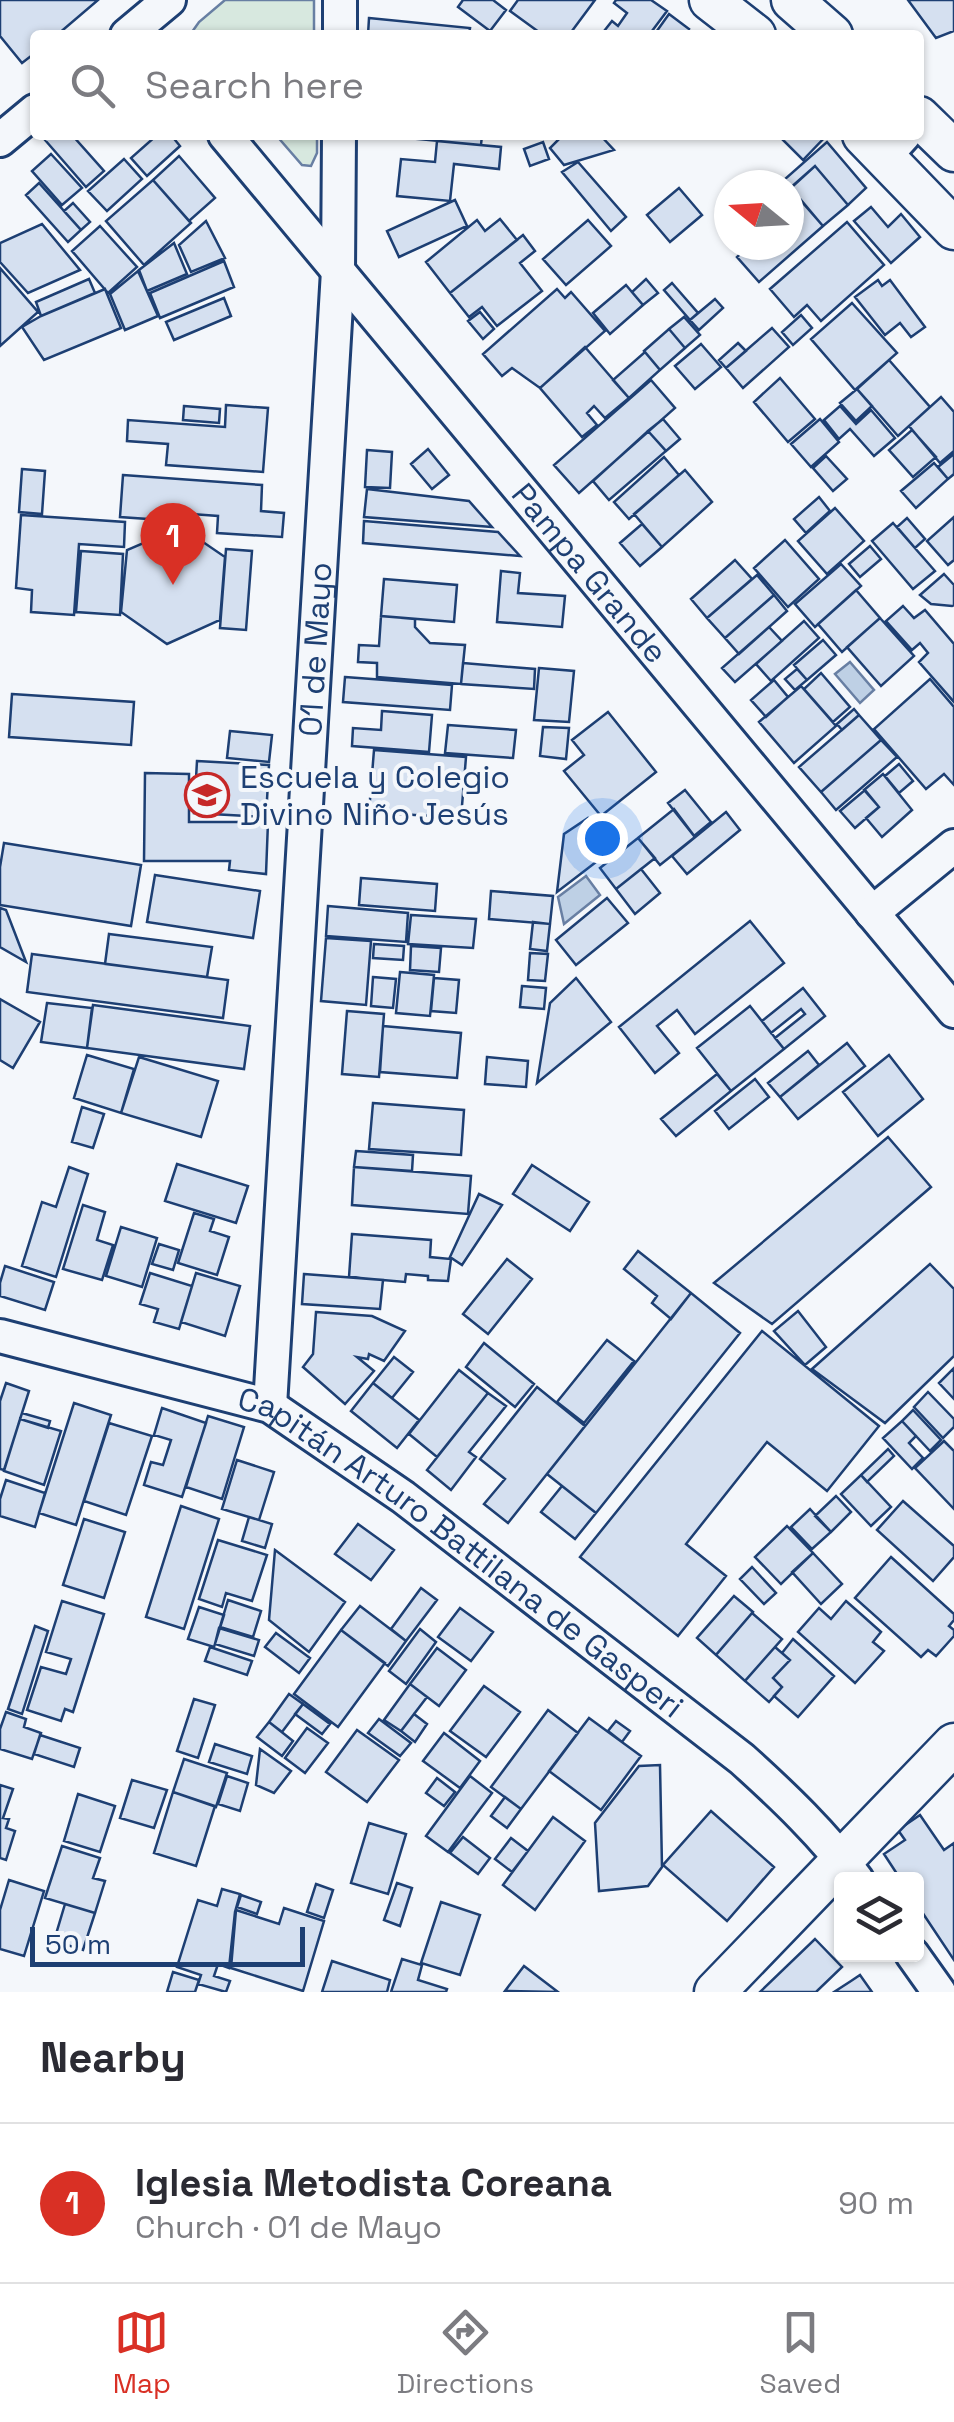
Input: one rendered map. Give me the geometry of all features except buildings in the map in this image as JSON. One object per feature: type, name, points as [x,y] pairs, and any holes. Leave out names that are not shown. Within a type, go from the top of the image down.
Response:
[{"type":"street","points":[[138,30],[169,0]]},
{"type":"street","points":[[340,0],[340,30]]},
{"type":"street","points":[[710,0],[749,30]]},
{"type":"street","points":[[792,0],[826,30]]},
{"type":"street","points":[[0,140],[30,115]]},
{"type":"street","points":[[924,123],[954,151]]},
{"type":"street","name":"Pampa Grande","points":[[229,140],[954,1011]]},
{"type":"street","name":"01 de Mayo","points":[[270,1406],[338,271],[339,140]]},
{"type":"street","points":[[884,142],[954,229]]},
{"type":"street","points":[[872,912],[954,846]]},
{"type":"street","name":"Capitán Arturo Battilana de Gasperi","points":[[0,1336],[270,1406],[404,1496],[742,1758],[850,1869]]},
{"type":"street","points":[[715,1992],[850,1869],[954,1744]]},
{"type":"street","points":[[918,1962],[939,1992]]},
{"type":"shaded area","points":[[225,0],[314,0],[314,30],[193,30]]},
{"type":"shaded area","points":[[280,140],[317,140],[311,166],[302,165]]},
{"type":"water","points":[[850,662],[874,690],[860,703],[835,674]]},
{"type":"water","points":[[586,876],[600,895],[564,924],[558,897]]},
{"type":"place","name":"Iglesia Metodista Coreana","points":[[173,585]]},
{"type":"place","name":"Escuela y Colegio Divino Niño Jesús","points":[[207,795]]}]
